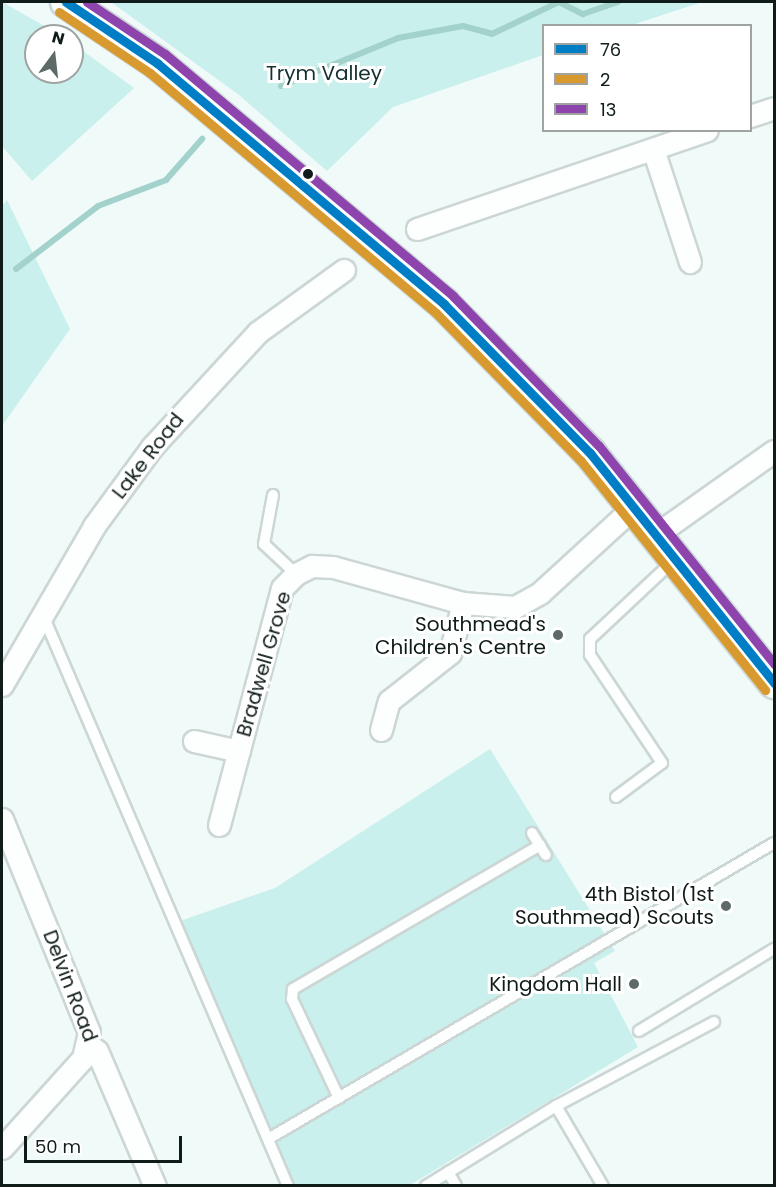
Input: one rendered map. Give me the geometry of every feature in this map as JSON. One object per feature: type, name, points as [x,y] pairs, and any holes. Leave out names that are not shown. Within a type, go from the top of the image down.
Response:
[{"type":"street","points":[[66,2],[157,63],[386,252],[503,362],[658,533],[774,683]]},
{"type":"street","points":[[752,115],[774,108]]},
{"type":"street","points":[[417,229],[701,132]]},
{"type":"street","points":[[653,149],[690,262]]},
{"type":"street","name":"Lake Road","points":[[2,685],[42,612],[94,526],[203,386],[258,332],[344,270]]},
{"type":"street","points":[[658,533],[774,451]]},
{"type":"street","name":"Bradwell Grove","points":[[219,825],[282,588],[296,574],[312,566],[333,567],[463,603],[515,607],[540,593],[635,506]]},
{"type":"street","points":[[381,730],[389,701],[450,653],[463,603]]},
{"type":"street","name":"Bradwell Grove","points":[[194,741],[239,751]]},
{"type":"street","name":"Delvin Road","points":[[2,819],[87,1022],[88,1044],[97,1051],[148,1182]]},
{"type":"street","points":[[2,1148],[63,1083],[88,1044]]},
{"type":"lane","points":[[273,495],[264,543],[296,574]]},
{"type":"lane","points":[[616,797],[662,763],[590,655],[590,639],[676,558]]},
{"type":"lane","points":[[42,612],[288,1185]]},
{"type":"lane","points":[[532,833],[546,855]]},
{"type":"lane","points":[[268,1139],[774,843]]},
{"type":"lane","points":[[339,1098],[292,999],[293,989],[540,845]]},
{"type":"lane","points":[[639,1031],[774,949]]},
{"type":"lane","points":[[426,1185],[556,1106],[714,1022]]},
{"type":"lane","points":[[556,1106],[603,1185]]},
{"type":"lane","points":[[448,1172],[456,1185]]},
{"type":"green space","points":[[2,2],[41,24],[24,24],[24,84],[84,84],[84,52],[134,88],[32,181],[2,146]]},
{"type":"green space","name":"Trym Valley","points":[[111,2],[702,2],[635,24],[542,24],[542,55],[393,107],[327,171],[239,95]]},
{"type":"green space","points":[[7,200],[70,329],[2,426],[2,206]]},
{"type":"green space","points":[[490,749],[615,951],[594,963],[638,1047],[410,1185],[295,1185],[180,921],[275,888]]},
{"type":"waterway","points":[[281,86],[398,38],[463,26],[492,34],[559,2],[583,14],[618,2]]},
{"type":"waterway","points":[[16,269],[98,206],[166,180],[202,139]]},
{"type":"transit line","name":"76","points":[[66,2],[157,63],[444,304],[590,453],[774,683]]},
{"type":"transit line","name":"13","points":[[87,2],[165,54],[453,296],[599,446],[774,664]]},
{"type":"transit line","name":"2","points":[[59,12],[150,73],[436,313],[581,461],[765,690]]},
{"type":"place","name":"Southmead's Children's Centre","points":[[558,635]]},
{"type":"place","name":"4th Bistol (1st Southmead) Scouts","points":[[726,906]]},
{"type":"place","name":"Kingdom Hall","points":[[634,984]]}]
